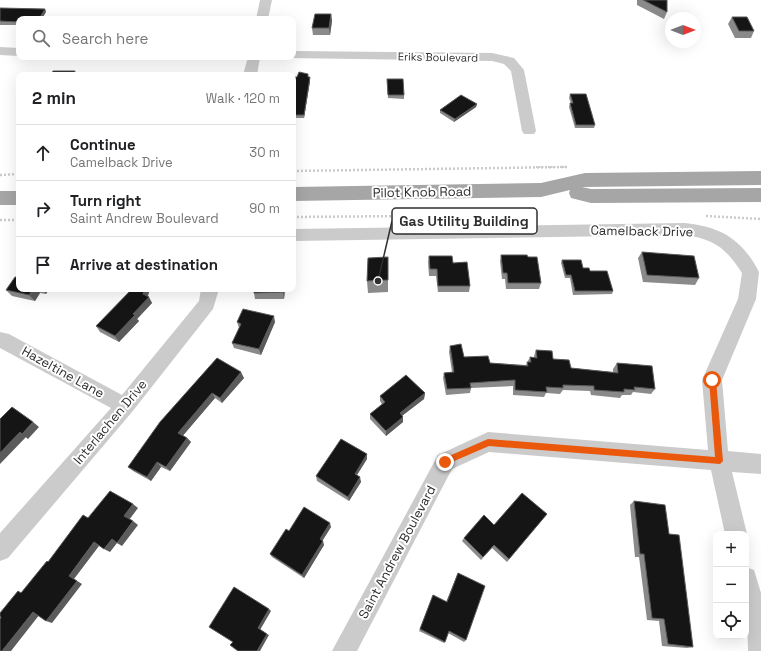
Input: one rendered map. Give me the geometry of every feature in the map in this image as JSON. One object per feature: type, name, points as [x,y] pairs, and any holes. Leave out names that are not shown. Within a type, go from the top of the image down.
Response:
[{"type":"main road","name":"Pilot Knob Road","points":[[296,194],[541,190],[585,180],[761,178]]},
{"type":"main road","name":"Pilot Knob Road","points":[[551,188],[591,196],[761,195]]},
{"type":"main road","points":[[0,198],[16,198]]},
{"type":"street","points":[[263,16],[266,0]]},
{"type":"street","points":[[0,51],[16,52]]},
{"type":"street","name":"Eriks Boulevard","points":[[296,55],[492,58],[509,61],[517,70],[529,131]]},
{"type":"street","points":[[251,72],[253,60]]},
{"type":"street","name":"Camelback Drive","points":[[296,235],[685,229],[711,234],[732,248],[744,261],[751,272],[747,299],[712,380],[720,461],[735,531]]},
{"type":"street","name":"Interlachen Drive","points":[[0,550],[125,406],[207,304],[209,292]]},
{"type":"street","name":"Hazeltine Lane","points":[[0,340],[4,340],[125,406]]},
{"type":"street","name":"Saint Andrew Boulevard","points":[[344,651],[445,462],[488,442],[761,464]]},
{"type":"street","points":[[749,591],[759,634],[760,651]]},
{"type":"path","points":[[296,171],[568,167]]},
{"type":"path","points":[[0,175],[16,174]]},
{"type":"path","points":[[0,220],[16,220]]},
{"type":"building","points":[[643,0],[667,0],[667,12]]},
{"type":"building","points":[[0,8],[45,9],[41,16],[16,16],[16,22],[0,21]]},
{"type":"building","points":[[315,14],[331,14],[329,28],[312,28]]},
{"type":"building","points":[[732,17],[747,17],[754,31],[739,31]]},
{"type":"building","points":[[53,71],[75,71],[74,72]]},
{"type":"building","points":[[299,72],[308,74],[308,77],[310,77],[304,115],[296,115],[297,77]]},
{"type":"building","points":[[387,79],[403,79],[404,95],[388,95]]},
{"type":"building","points":[[570,94],[586,94],[595,125],[576,125],[570,103],[573,103]]},
{"type":"building","points":[[461,95],[477,104],[455,119],[440,110]]},
{"type":"building","points":[[642,252],[694,256],[699,278],[647,275]]},
{"type":"building","points":[[501,255],[527,255],[528,257],[537,257],[541,283],[508,283],[507,273],[503,273]]},
{"type":"building","points":[[429,256],[452,256],[453,263],[467,262],[470,286],[438,286],[437,269],[430,269]]},
{"type":"building","points":[[388,257],[388,280],[367,281],[368,258]]},
{"type":"building","points":[[562,260],[581,260],[583,268],[589,268],[590,271],[607,271],[613,291],[575,291],[571,275],[566,275]]},
{"type":"building","points":[[16,277],[16,292],[31,292],[29,295],[6,290]]},
{"type":"building","points":[[129,292],[144,292],[143,294],[149,297],[133,314],[135,315],[115,336],[96,326]]},
{"type":"building","points":[[254,292],[283,292],[254,293]]},
{"type":"building","points":[[243,309],[274,316],[259,349],[232,343],[241,324],[237,322]]},
{"type":"building","points":[[461,344],[464,357],[488,356],[490,363],[528,366],[527,362],[531,362],[530,357],[537,358],[536,350],[552,351],[553,359],[569,360],[571,368],[618,373],[617,363],[652,366],[655,389],[634,387],[635,390],[624,389],[624,392],[594,390],[594,386],[563,385],[563,388],[546,387],[547,392],[515,390],[515,380],[470,383],[471,388],[447,389],[444,373],[454,372],[450,346]]},
{"type":"building","points":[[217,358],[241,372],[220,398],[212,393],[178,433],[187,438],[166,467],[157,462],[147,477],[128,467],[160,422]]},
{"type":"building","points":[[406,375],[425,393],[400,413],[403,417],[386,431],[370,414],[385,402],[380,396]]},
{"type":"building","points":[[12,407],[33,422],[22,434],[20,432],[0,453],[0,419]]},
{"type":"building","points":[[341,439],[367,454],[355,474],[360,477],[348,497],[316,476]]},
{"type":"building","points":[[110,491],[133,504],[124,516],[133,521],[117,543],[112,539],[104,549],[94,542],[69,576],[77,581],[46,621],[33,612],[2,651],[0,651],[0,613],[18,591],[21,593],[47,561],[48,562],[83,515],[88,518]]},
{"type":"building","points":[[522,493],[547,514],[509,559],[494,545],[483,557],[464,538],[484,515],[494,525]]},
{"type":"building","points":[[634,501],[665,505],[669,534],[679,535],[693,647],[668,644],[664,619],[652,618],[644,554],[640,554]]},
{"type":"building","points":[[304,507],[330,523],[320,539],[323,541],[302,575],[270,554],[286,529],[289,531]]},
{"type":"building","points":[[458,573],[485,586],[466,640],[449,631],[445,642],[420,629],[433,595],[447,602]]},
{"type":"building","points":[[234,587],[269,609],[258,628],[267,634],[257,651],[238,651],[230,645],[233,642],[209,627]]},
{"type":"place","name":"Gas Utility Building","points":[[378,281]]},
{"type":"route","points":[[445,462],[488,442],[720,461],[712,380]]}]
